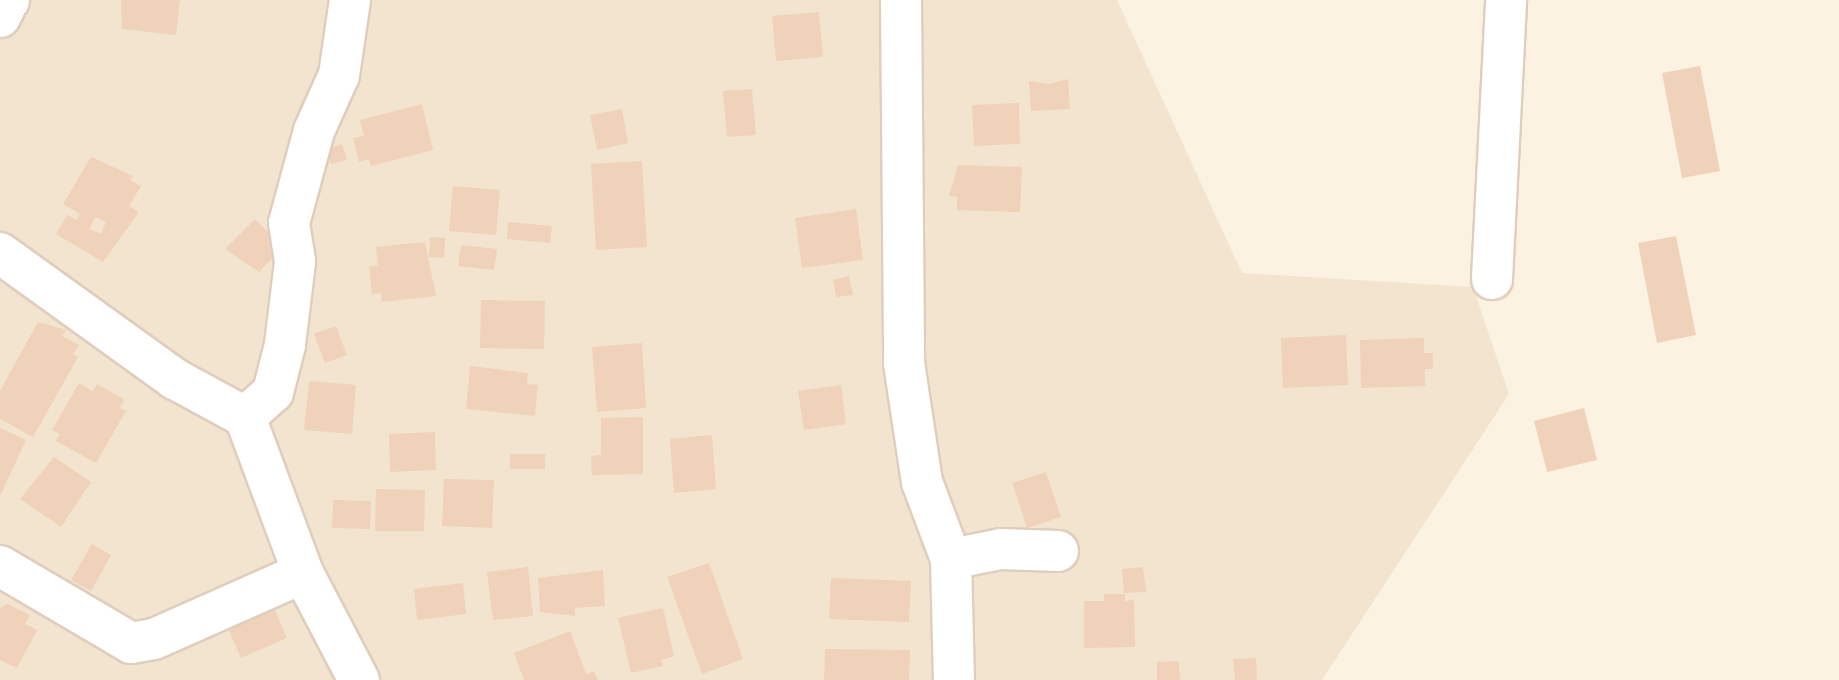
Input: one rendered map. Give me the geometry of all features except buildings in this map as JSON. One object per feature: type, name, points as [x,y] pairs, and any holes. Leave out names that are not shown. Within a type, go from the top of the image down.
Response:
[{"type":"street","points":[[0,17],[9,0]]},
{"type":"street","points":[[245,417],[273,392],[285,345],[295,262],[289,223],[314,131],[339,75],[350,0]]},
{"type":"street","points":[[901,0],[904,363],[922,482],[951,559],[954,680]]},
{"type":"street","points":[[1492,279],[1506,0]]},
{"type":"street","points":[[0,253],[175,379],[245,417],[303,573],[359,680]]},
{"type":"street","points":[[951,559],[1001,549],[1058,551]]},
{"type":"street","points":[[0,566],[131,643],[154,639],[303,573]]},
{"type":"shaded area","points":[[0,0],[1117,0],[1242,273],[1473,287],[1509,394],[1322,680],[0,680]]}]
